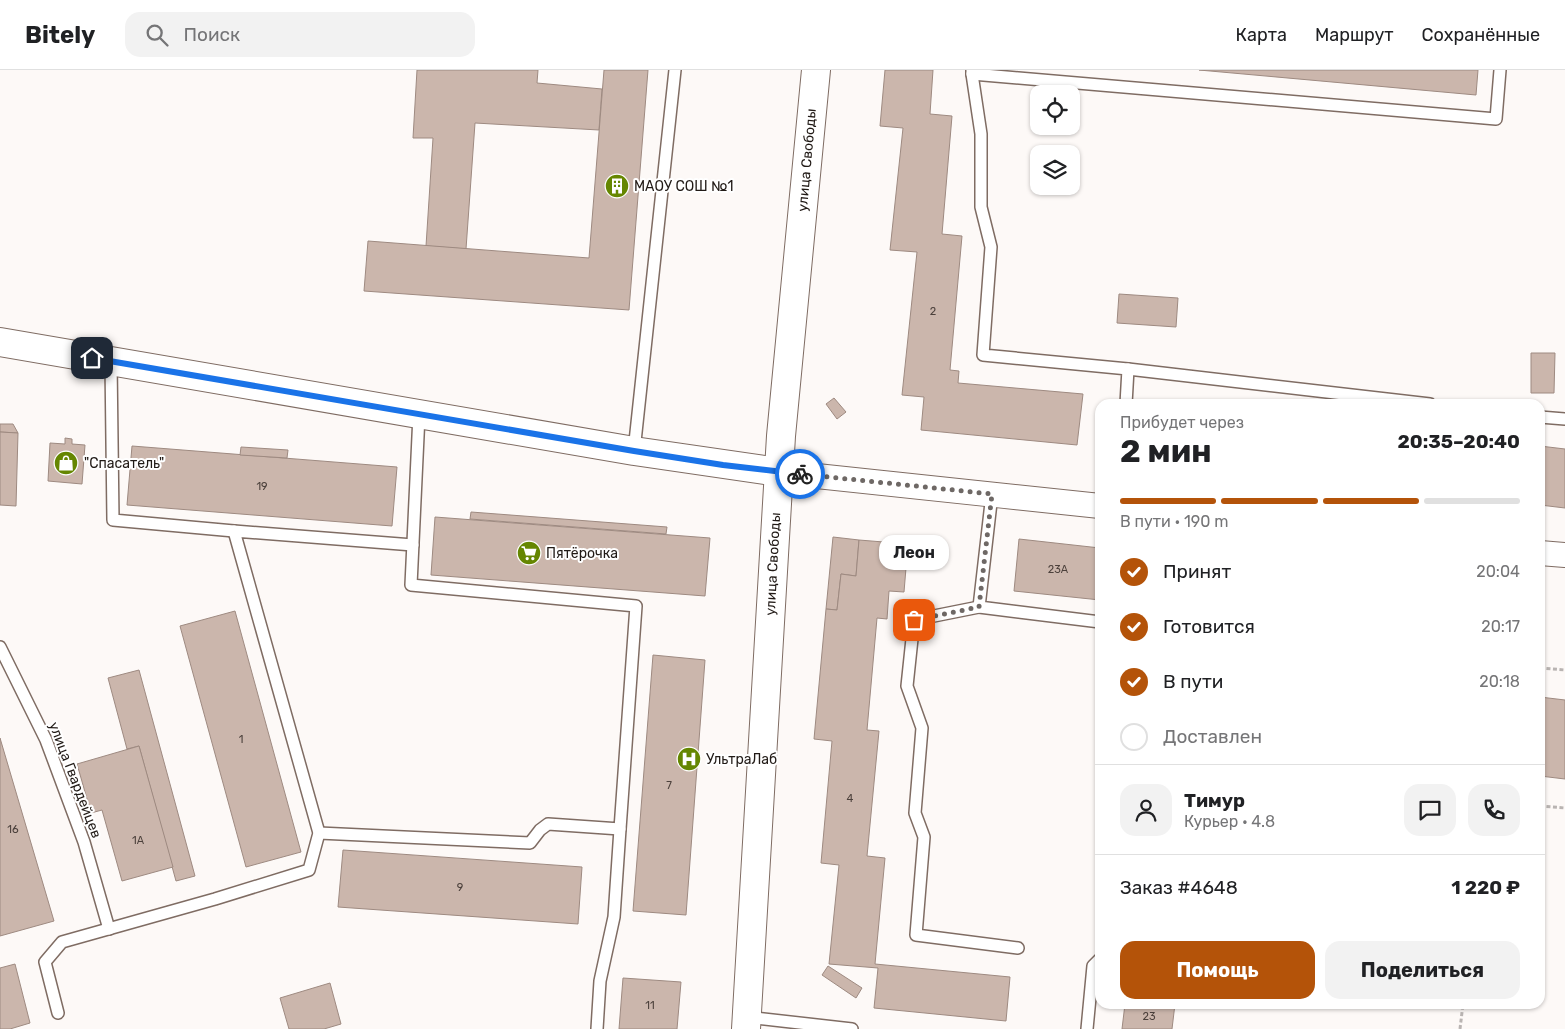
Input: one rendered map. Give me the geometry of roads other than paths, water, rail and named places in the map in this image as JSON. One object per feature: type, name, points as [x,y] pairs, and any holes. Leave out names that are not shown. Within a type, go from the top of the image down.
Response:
[{"type":"street","name":"улица Свободы","points":[[746,1023],[779,472],[816,70]]},
{"type":"street","points":[[0,342],[419,416],[634,451],[779,472],[1095,505]]},
{"type":"street","points":[[1545,554],[1565,556]]},
{"type":"lane","points":[[634,451],[674,70]]},
{"type":"lane","points":[[1388,399],[1128,368],[983,355],[991,247],[981,207],[981,134],[972,72],[1496,119],[1500,70]]},
{"type":"lane","points":[[111,362],[112,520],[413,545]]},
{"type":"lane","points":[[1126,399],[1128,368]]},
{"type":"lane","points":[[419,416],[411,585],[636,606],[614,917],[600,981],[597,1029]]},
{"type":"lane","points":[[1545,418],[1565,420]]},
{"type":"lane","points":[[979,607],[992,494]]},
{"type":"lane","points":[[58,1013],[45,962],[62,942],[309,870],[319,833],[234,531]]},
{"type":"lane","points":[[1018,948],[916,935],[924,837],[915,813],[922,728],[908,686],[914,620],[979,607],[1095,621]]},
{"type":"lane","name":"улица Гвардейцев","points":[[0,647],[48,748],[84,842],[109,928]]},
{"type":"lane","points":[[319,833],[530,843],[540,830],[548,824],[620,830]]},
{"type":"lane","points":[[1087,1029],[1093,966],[1095,964]]},
{"type":"lane","points":[[746,1023],[852,1029]]},
{"type":"place","name":"МАОУ СОШ №1","points":[[617,186]]},
{"type":"place","name":"\"Спасатель\"","points":[[66,463]]},
{"type":"place","name":"Пятёрочка","points":[[529,553]]},
{"type":"place","name":"Леон","points":[[914,620]]},
{"type":"place","name":"УльтраЛаб","points":[[689,759]]}]
